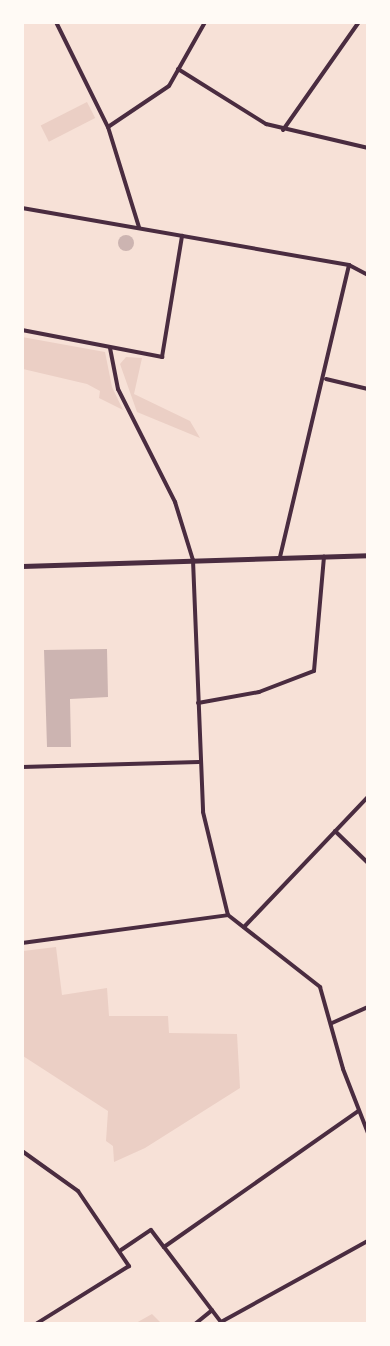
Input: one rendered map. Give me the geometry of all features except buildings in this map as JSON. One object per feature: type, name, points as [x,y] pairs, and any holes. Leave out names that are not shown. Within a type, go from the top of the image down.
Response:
[{"type":"main road","points":[[22,566],[368,554]]},
{"type":"street","points":[[56,22],[108,127],[139,227]]},
{"type":"street","points":[[108,127],[156,98],[178,69],[205,22]]},
{"type":"street","points":[[283,130],[359,22]]},
{"type":"street","points":[[178,69],[236,108],[283,130],[368,148]]},
{"type":"street","points":[[22,208],[349,265],[368,275]]},
{"type":"street","points":[[22,330],[162,357],[182,236]]},
{"type":"street","points":[[280,557],[326,379],[349,265]]},
{"type":"street","points":[[110,348],[118,389],[175,502],[193,560],[199,762],[205,831],[228,915],[320,987],[358,1112],[368,1133]]},
{"type":"street","points":[[326,379],[368,390]]},
{"type":"street","points":[[198,703],[260,692],[314,671],[324,556]]},
{"type":"street","points":[[22,767],[199,762]]},
{"type":"street","points":[[244,927],[368,797]]},
{"type":"street","points":[[336,831],[368,862]]},
{"type":"street","points":[[22,942],[228,915]]},
{"type":"street","points":[[332,1023],[368,1007]]},
{"type":"street","points":[[164,1247],[358,1112]]},
{"type":"street","points":[[22,1151],[78,1191],[121,1250],[129,1266],[36,1324]]},
{"type":"street","points":[[121,1250],[151,1230],[222,1323],[368,1241]]},
{"type":"street","points":[[195,1324],[212,1310]]},
{"type":"shaded area","points":[[87,102],[95,118],[49,142],[41,126]]},
{"type":"shaded area","points":[[22,337],[105,352],[112,387],[123,410],[99,398],[100,391],[87,384],[23,369]]},
{"type":"shaded area","points":[[126,357],[142,358],[134,394],[190,421],[200,438],[137,412],[120,364]]},
{"type":"shaded area","points":[[56,947],[62,995],[107,988],[109,1016],[168,1016],[169,1033],[237,1034],[240,1088],[145,1148],[114,1162],[113,1146],[106,1141],[108,1111],[23,1056],[23,951]]},
{"type":"shaded area","points":[[152,1314],[161,1323],[136,1323]]}]
